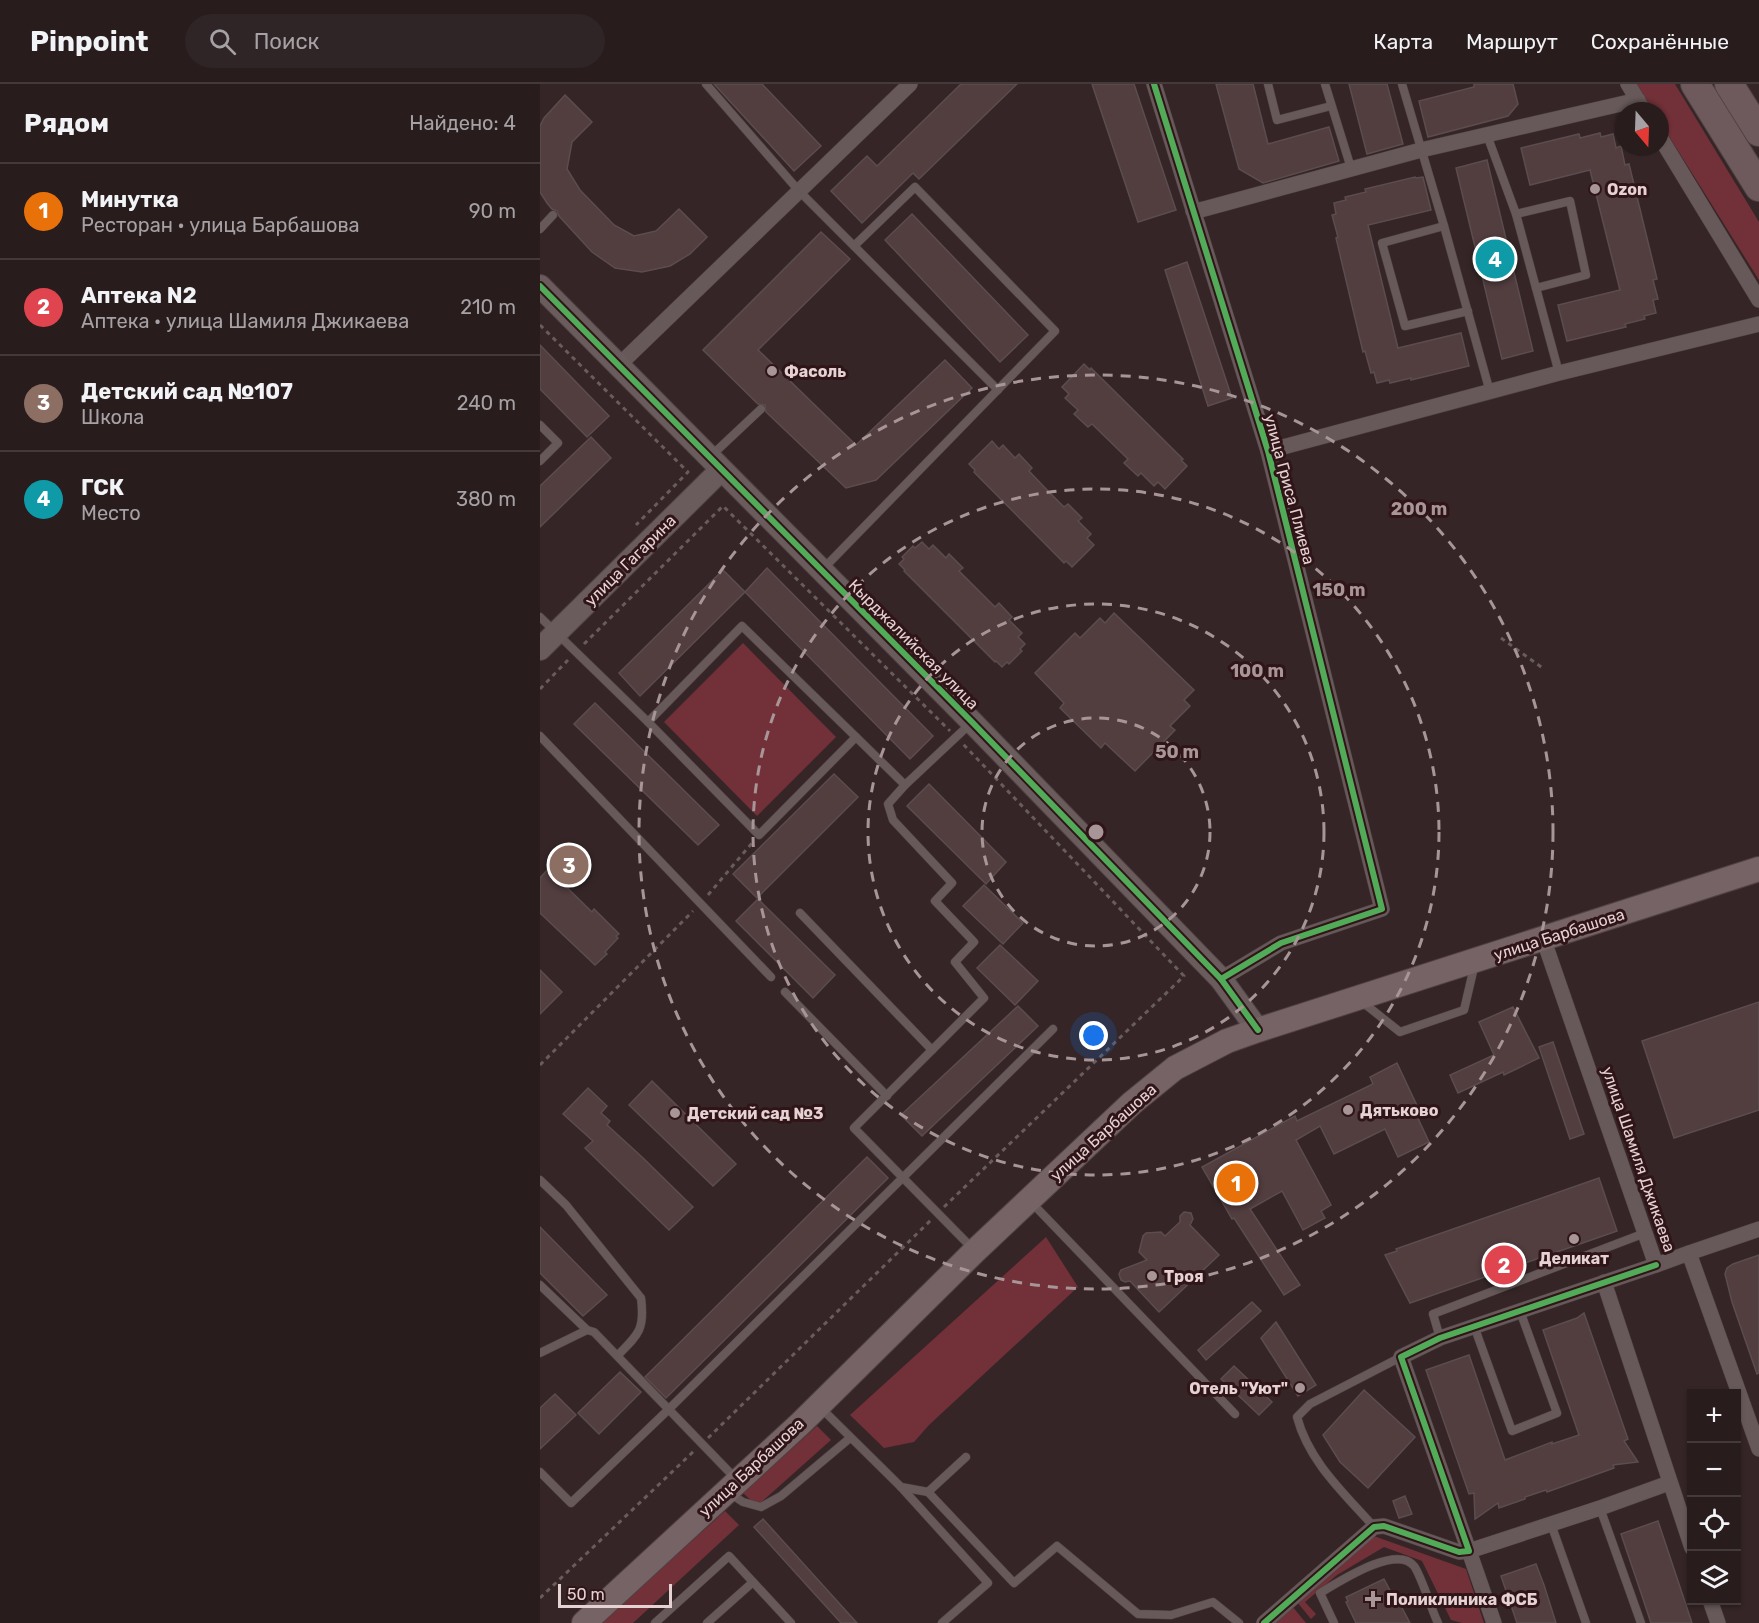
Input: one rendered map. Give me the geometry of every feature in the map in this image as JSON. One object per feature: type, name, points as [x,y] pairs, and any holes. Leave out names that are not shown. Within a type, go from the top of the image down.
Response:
[{"type":"highway","points":[[1695,84],[1759,187]]},
{"type":"highway","points":[[1729,84],[1759,132]]},
{"type":"main road","name":"улица Барбашова","points":[[584,1623],[818,1405],[975,1251],[1132,1103],[1175,1068],[1227,1041],[1258,1030],[1759,869]]},
{"type":"street","points":[[619,365],[910,84]]},
{"type":"street","name":"улица Гриса Плиева","points":[[1154,84],[1268,450],[1382,909],[1281,943],[1221,979]]},
{"type":"street","points":[[1628,84],[1639,102]]},
{"type":"street","points":[[1193,211],[1421,150],[1615,111]]},
{"type":"street","points":[[1669,152],[1759,300]]},
{"type":"street","name":"Кырджалийская улица","points":[[540,286],[972,722],[1221,979],[1258,1030]]},
{"type":"street","points":[[1268,450],[1559,373],[1759,324]]},
{"type":"street","name":"улица Гагарина","points":[[540,650],[715,464]]},
{"type":"street","name":"улица Шамиля Джикаева","points":[[1544,938],[1656,1264],[1689,1253],[1759,1449]]},
{"type":"street","points":[[1689,1253],[1759,1229]]},
{"type":"street","points":[[1494,1623],[1401,1358],[1440,1338],[1656,1264]]},
{"type":"street","points":[[1604,1282],[1687,1534]]},
{"type":"street","points":[[1264,1623],[1374,1527],[1384,1526],[1459,1552],[1469,1551],[1669,1483]]},
{"type":"street","points":[[1712,1605],[1718,1623]]},
{"type":"lane","points":[[706,84],[800,191],[998,390]]},
{"type":"lane","points":[[1268,84],[1277,120],[1330,106]]},
{"type":"lane","points":[[1325,84],[1351,168]]},
{"type":"lane","points":[[1402,84],[1490,392]]},
{"type":"lane","points":[[1487,135],[1516,214],[1559,373]]},
{"type":"lane","points":[[821,571],[1056,331],[915,187],[854,246]]},
{"type":"lane","points":[[1516,214],[1570,201],[1587,275],[1536,288]]},
{"type":"lane","points":[[540,229],[553,216]]},
{"type":"lane","points":[[1444,226],[1382,243],[1405,326],[1468,311]]},
{"type":"lane","points":[[715,464],[761,409]]},
{"type":"lane","points":[[540,425],[558,443],[540,461]]},
{"type":"lane","points":[[540,617],[759,835],[856,737]]},
{"type":"lane","points":[[648,722],[742,626],[905,785]]},
{"type":"lane","points":[[972,722],[888,804],[893,820],[952,883],[935,901],[974,942],[955,962],[984,998],[854,1128],[975,1251]]},
{"type":"lane","points":[[540,736],[771,976]]},
{"type":"lane","points":[[800,913],[932,1050]]},
{"type":"lane","points":[[1358,998],[1400,1032],[1464,1010],[1476,961]]},
{"type":"lane","points":[[785,992],[887,1096]]},
{"type":"lane","points":[[540,1472],[571,1503],[1053,1029]]},
{"type":"lane","points":[[540,1180],[566,1205],[641,1298],[644,1318],[638,1334],[618,1355]]},
{"type":"lane","points":[[1029,1200],[1235,1414]]},
{"type":"lane","points":[[1440,1338],[1433,1314],[1645,1233]]},
{"type":"lane","points":[[540,1285],[587,1330],[594,1332],[618,1355],[669,1409],[743,1502],[761,1507],[781,1496],[850,1438]]},
{"type":"lane","points":[[1474,1326],[1512,1431],[1557,1413],[1520,1311]]},
{"type":"lane","points":[[540,1353],[587,1330]]},
{"type":"lane","points":[[1374,1527],[1317,1463],[1303,1437],[1297,1417],[1310,1404],[1401,1358]]},
{"type":"lane","points":[[818,1405],[901,1487],[988,1583],[942,1623]]},
{"type":"lane","points":[[928,1492],[966,1457]]},
{"type":"lane","points":[[901,1487],[928,1492],[1014,1583],[1057,1546],[1138,1614],[1171,1615],[1213,1602],[1239,1623]]},
{"type":"lane","points":[[1600,1508],[1641,1623]]},
{"type":"lane","points":[[1551,1524],[1586,1623]]},
{"type":"lane","points":[[655,1623],[729,1556],[791,1623]]},
{"type":"lane","points":[[1322,1623],[1332,1620],[1320,1593],[1365,1569],[1392,1558],[1404,1559],[1414,1566],[1438,1623]]},
{"type":"lane","points":[[708,1623],[753,1582]]},
{"type":"path","points":[[540,325],[688,472]]},
{"type":"path","points":[[1501,638],[1544,669]]},
{"type":"path","points":[[540,1065],[701,903],[759,835]]},
{"type":"shaded area","points":[[1636,84],[1675,84],[1759,222],[1759,280],[1669,136],[1669,102],[1647,102]]},
{"type":"shaded area","points":[[743,643],[836,737],[757,816],[664,722]]},
{"type":"shaded area","points":[[1046,1237],[1078,1287],[929,1425],[914,1442],[884,1448],[850,1415]]},
{"type":"shaded area","points":[[817,1426],[831,1440],[757,1506],[743,1493]]},
{"type":"shaded area","points":[[725,1511],[739,1525],[633,1623],[601,1623]]},
{"type":"shaded area","points":[[1371,1535],[1466,1569],[1484,1623],[1462,1623],[1451,1620],[1422,1561],[1384,1547],[1337,1575],[1305,1602],[1316,1614],[1311,1619],[1297,1602]]},
{"type":"shaded area","points":[[1292,1606],[1306,1623],[1273,1623]]},
{"type":"building","points":[[714,84],[762,84],[821,146],[794,171]]},
{"type":"building","points":[[961,84],[1017,84],[919,179],[913,173],[862,223],[831,191],[867,156],[877,166]]},
{"type":"building","points":[[1092,84],[1134,84],[1176,210],[1138,222]]},
{"type":"building","points":[[1216,84],[1253,84],[1268,144],[1329,127],[1339,161],[1263,183],[1239,169]]},
{"type":"building","points":[[1349,84],[1387,84],[1403,144],[1367,154]]},
{"type":"building","points":[[1474,84],[1513,84],[1518,104],[1508,116],[1428,137],[1419,101],[1474,87]]},
{"type":"building","points":[[565,95],[592,122],[572,142],[567,169],[580,190],[614,225],[634,236],[656,231],[679,209],[707,237],[690,254],[670,266],[642,272],[615,268],[592,252],[557,211],[547,203],[540,192],[540,126],[544,118]]},
{"type":"building","points":[[1600,133],[1601,137],[1613,134],[1615,156],[1623,156],[1625,165],[1629,164],[1657,279],[1653,280],[1658,299],[1653,300],[1656,313],[1644,316],[1645,319],[1625,324],[1626,327],[1567,341],[1558,305],[1620,290],[1590,170],[1530,185],[1521,148],[1579,134],[1580,138]]},
{"type":"building","points":[[1487,160],[1533,351],[1502,359],[1456,168]]},
{"type":"building","points":[[1423,177],[1431,210],[1368,225],[1398,348],[1461,333],[1469,366],[1411,380],[1411,378],[1390,383],[1389,380],[1377,383],[1374,372],[1371,373],[1365,351],[1363,352],[1336,238],[1338,237],[1332,215],[1336,214],[1334,203],[1346,200],[1345,197],[1366,192],[1365,189]]},
{"type":"building","points":[[912,214],[1028,335],[1000,362],[885,240]]},
{"type":"building","points":[[821,232],[850,259],[758,350],[856,445],[945,360],[972,388],[876,480],[846,488],[766,412],[765,405],[758,404],[703,350]]},
{"type":"building","points":[[1187,262],[1232,398],[1208,406],[1165,270]]},
{"type":"building","points":[[540,345],[609,416],[587,437],[540,389]]},
{"type":"building","points":[[1084,364],[1090,370],[1091,368],[1183,459],[1181,460],[1187,466],[1165,489],[1158,482],[1154,486],[1141,473],[1138,476],[1124,463],[1128,459],[1092,424],[1088,427],[1074,414],[1078,410],[1065,398],[1069,394],[1062,387]]},
{"type":"building","points":[[591,437],[611,458],[540,527],[540,486]]},
{"type":"building","points":[[992,441],[999,449],[1003,445],[1015,458],[1019,454],[1032,468],[1029,471],[1049,492],[1064,507],[1068,504],[1082,518],[1078,521],[1091,534],[1087,538],[1094,545],[1072,567],[1066,561],[1064,563],[974,472],[975,470],[969,464]]},
{"type":"building","points":[[922,542],[929,549],[933,545],[946,558],[949,554],[963,568],[959,571],[995,607],[999,603],[1012,617],[1009,620],[1022,633],[1018,637],[1025,644],[1020,649],[1022,651],[1009,664],[1007,662],[1002,667],[995,662],[899,564],[904,559],[902,557],[913,546],[915,548]]},
{"type":"building","points":[[767,568],[933,736],[910,759],[745,592]]},
{"type":"building","points":[[723,570],[745,592],[640,696],[619,673]]},
{"type":"building","points":[[1114,613],[1194,690],[1184,700],[1190,706],[1170,726],[1175,730],[1135,771],[1105,743],[1101,748],[1060,708],[1064,703],[1035,673],[1075,633],[1080,638],[1100,618],[1105,623]]},
{"type":"building","points":[[595,703],[719,825],[698,845],[574,724]]},
{"type":"building","points":[[834,774],[858,797],[757,898],[733,874]]},
{"type":"building","points":[[929,784],[1006,862],[986,884],[907,806]]},
{"type":"building","points":[[548,869],[592,912],[594,909],[619,934],[605,952],[607,954],[595,965],[540,913],[540,878]]},
{"type":"building","points":[[984,885],[1023,923],[1003,944],[963,906]]},
{"type":"building","points":[[758,899],[835,975],[813,998],[736,921]]},
{"type":"building","points":[[1000,945],[1038,981],[1015,1005],[977,968]]},
{"type":"building","points":[[540,970],[562,992],[540,1014]]},
{"type":"building","points":[[1759,1002],[1759,1110],[1674,1138],[1642,1041]]},
{"type":"building","points":[[1018,1006],[1038,1026],[922,1136],[901,1115]]},
{"type":"building","points":[[1513,1007],[1539,1058],[1458,1093],[1450,1075],[1494,1055],[1479,1022]]},
{"type":"building","points":[[1553,1042],[1584,1134],[1570,1139],[1539,1047]]},
{"type":"building","points":[[1397,1063],[1420,1112],[1416,1114],[1429,1142],[1398,1157],[1385,1129],[1334,1154],[1320,1126],[1296,1140],[1331,1205],[1321,1211],[1325,1218],[1303,1230],[1282,1191],[1250,1209],[1300,1285],[1284,1295],[1234,1218],[1232,1219],[1202,1167],[1295,1116],[1297,1121],[1373,1084],[1370,1077]]},
{"type":"building","points":[[652,1081],[736,1164],[713,1186],[629,1105]]},
{"type":"building","points":[[588,1088],[607,1106],[601,1113],[610,1121],[607,1125],[693,1207],[669,1230],[585,1148],[593,1141],[563,1114]]},
{"type":"building","points":[[867,1157],[888,1178],[666,1398],[645,1377]]},
{"type":"building","points":[[1599,1178],[1617,1231],[1410,1303],[1385,1255],[1397,1251],[1396,1249]]},
{"type":"building","points":[[1184,1212],[1191,1213],[1193,1219],[1190,1225],[1219,1255],[1159,1312],[1130,1281],[1121,1280],[1119,1274],[1121,1270],[1147,1260],[1139,1252],[1146,1233],[1161,1232],[1165,1236],[1180,1222],[1180,1216]]},
{"type":"building","points":[[540,1227],[607,1295],[583,1316],[540,1273]]},
{"type":"building","points":[[1759,1255],[1759,1373],[1757,1374],[1732,1302],[1725,1274],[1727,1268],[1733,1264]]},
{"type":"building","points":[[1252,1302],[1261,1311],[1206,1360],[1198,1350]]},
{"type":"building","points":[[1584,1313],[1628,1439],[1624,1441],[1638,1462],[1613,1465],[1614,1468],[1547,1492],[1546,1490],[1525,1497],[1525,1499],[1499,1508],[1498,1503],[1475,1519],[1474,1493],[1469,1494],[1426,1370],[1469,1355],[1505,1460],[1552,1442],[1552,1444],[1579,1435],[1543,1330],[1577,1318]]},
{"type":"building","points":[[1276,1322],[1316,1385],[1298,1396],[1261,1338]]},
{"type":"building","points":[[1234,1366],[1272,1402],[1259,1415],[1221,1379]]},
{"type":"building","points":[[620,1372],[641,1392],[599,1434],[578,1413]]},
{"type":"building","points":[[1364,1390],[1415,1437],[1368,1488],[1340,1462],[1323,1435]]},
{"type":"building","points":[[555,1394],[576,1415],[540,1449],[540,1408]]},
{"type":"building","points":[[1405,1496],[1412,1514],[1399,1518],[1393,1501]]},
{"type":"building","points":[[763,1519],[857,1623],[841,1623],[754,1527]]},
{"type":"building","points":[[1658,1521],[1692,1623],[1651,1623],[1621,1534]]},
{"type":"building","points":[[1536,1564],[1556,1623],[1517,1623],[1501,1576]]},
{"type":"building","name":"Поликлиника ФСБ","points":[[1384,1579],[1410,1623],[1356,1623],[1346,1597]]},
{"type":"cycle path","points":[[1154,84],[1268,451],[1382,909],[1281,943],[1221,979]]},
{"type":"cycle path","points":[[540,286],[972,722],[1221,979],[1258,1030]]},
{"type":"cycle path","points":[[1264,1623],[1374,1527],[1384,1526],[1459,1552],[1469,1551],[1401,1357],[1440,1338],[1656,1265]]},
{"type":"place","name":"Ozon","points":[[1595,189]]},
{"type":"place","name":"ГСК","points":[[1495,259]]},
{"type":"place","name":"Фасоль","points":[[772,371]]},
{"type":"place","name":"Детский сад №107","points":[[569,865]]},
{"type":"place","name":"Дятьково","points":[[1348,1110]]},
{"type":"place","name":"Детский сад №3","points":[[675,1113]]},
{"type":"place","name":"Минутка","points":[[1236,1183]]},
{"type":"place","name":"Деликат","points":[[1574,1239]]},
{"type":"place","name":"Аптека N2","points":[[1504,1265]]},
{"type":"place","name":"Троя","points":[[1152,1276]]},
{"type":"place","name":"Отель \"Уют\"","points":[[1300,1388]]},
{"type":"place","name":"Поликлиника ФСБ","points":[[1373,1599]]}]
